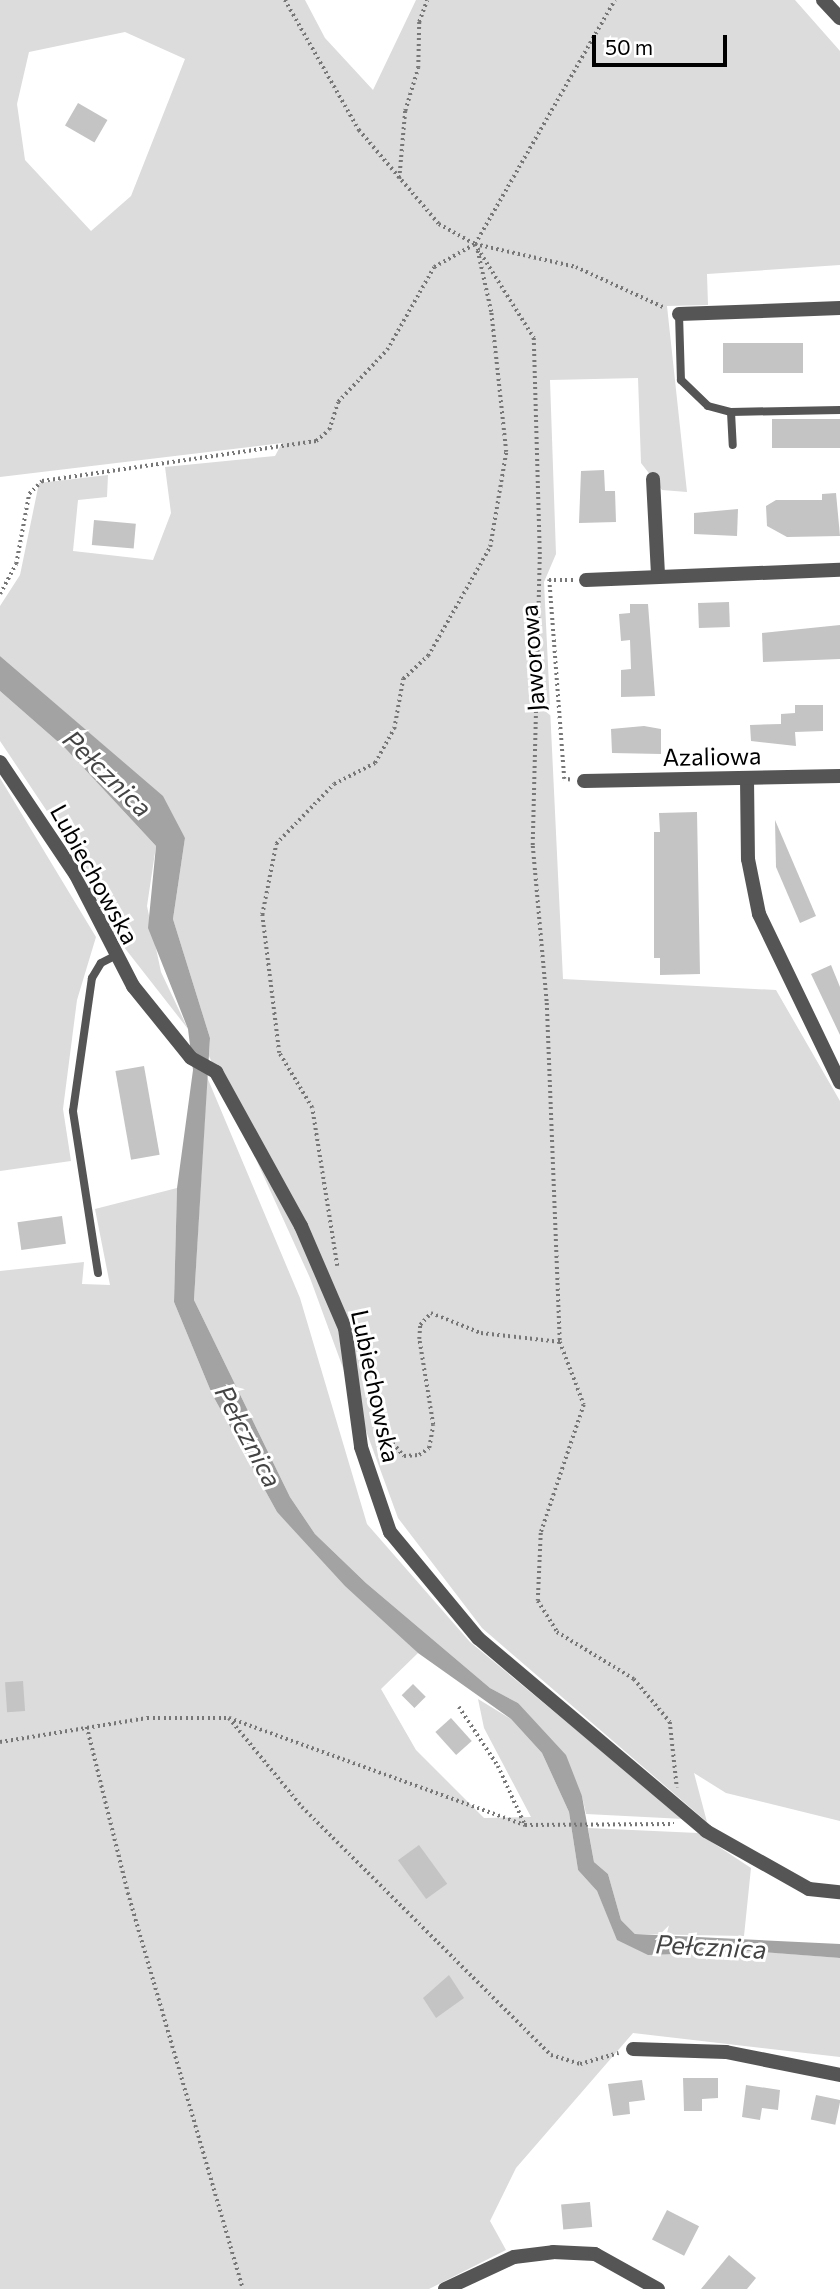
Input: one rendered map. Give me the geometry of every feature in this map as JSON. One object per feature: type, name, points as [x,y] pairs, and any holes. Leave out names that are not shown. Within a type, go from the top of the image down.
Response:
[{"type":"street","points":[[823,0],[840,18]]},
{"type":"street","points":[[679,314],[840,308]]},
{"type":"street","points":[[653,480],[658,575]]},
{"type":"street","points":[[586,580],[658,575],[840,570]]},
{"type":"street","name":"Lubiechowska","points":[[0,762],[76,875],[114,956],[185,1051],[206,1065],[302,1226],[354,1366],[361,1447],[390,1532],[478,1638],[676,1803],[706,1832],[809,1889],[840,1892]]},
{"type":"street","name":"Azaliowa","points":[[584,781],[840,776]]},
{"type":"street","points":[[747,779],[748,859],[759,914],[840,1082]]},
{"type":"street","points":[[633,2049],[726,2052],[840,2075]]},
{"type":"street","points":[[445,2289],[514,2257],[552,2252],[595,2255],[658,2289]]},
{"type":"lane","points":[[679,314],[681,380],[708,406],[731,412],[840,410]]},
{"type":"lane","points":[[731,412],[733,445]]},
{"type":"lane","points":[[98,1273],[73,1111],[92,978],[114,956]]},
{"type":"path","points":[[285,0],[359,130],[439,224],[475,244],[576,267],[679,314]]},
{"type":"path","points":[[398,179],[405,111],[418,68],[419,22],[428,0]]},
{"type":"path","points":[[0,594],[16,564],[29,494],[42,481],[316,441],[329,430],[345,391],[387,350],[434,267],[475,244],[615,0]]},
{"type":"path","points":[[338,1278],[312,1108],[279,1053],[262,915],[276,844],[334,784],[375,763],[394,729],[403,679],[428,656],[490,547],[506,452],[491,312],[475,244]]},
{"type":"path","points":[[475,244],[534,338],[540,557],[533,846],[547,1003],[560,1342],[584,1405],[541,1533],[538,1601],[557,1632],[634,1679],[670,1722],[678,1762],[676,1803]]},
{"type":"path","name":"Jaworowa","points":[[584,781],[564,779],[549,580],[586,580]]},
{"type":"path","points":[[354,1366],[393,1443],[404,1456],[419,1455],[429,1448],[433,1425],[419,1339],[420,1325],[431,1313],[481,1333],[560,1342]]},
{"type":"path","points":[[459,1707],[498,1766],[525,1825]]},
{"type":"path","points":[[0,1742],[191,1713],[229,1718],[525,1825],[562,1822],[681,1825],[706,1832]]},
{"type":"path","points":[[229,1718],[302,1807],[390,1890],[551,2055],[580,2064],[633,2049]]},
{"type":"path","points":[[88,1727],[128,1893],[243,2289]]},
{"type":"shaded area","points":[[0,0],[305,0],[325,38],[373,90],[416,0],[795,0],[840,51],[840,265],[707,274],[708,305],[667,306],[687,492],[662,490],[641,463],[638,378],[550,380],[556,554],[544,582],[563,979],[776,990],[840,1101],[840,1821],[726,1793],[694,1773],[707,1822],[482,1628],[398,1518],[310,1278],[209,1056],[210,1038],[173,919],[185,838],[110,751],[0,656],[0,606],[20,575],[39,483],[108,475],[107,497],[78,500],[73,551],[153,560],[171,513],[165,467],[275,456],[282,443],[0,477]],"holes":[[[125,32],[185,59],[131,196],[91,231],[25,160],[17,104],[29,52]]]},
{"type":"shaded area","points":[[0,691],[65,748],[156,846],[147,906],[161,972],[188,1029],[113,933],[79,859],[0,741]]},
{"type":"shaded area","points":[[0,778],[96,937],[77,1000],[63,1109],[71,1161],[0,1171]]},
{"type":"shaded area","points":[[207,1077],[300,1298],[367,1524],[470,1642],[684,1819],[586,1814],[582,1796],[518,1703],[490,1688],[366,1583],[315,1534],[290,1497],[194,1300]]},
{"type":"shaded area","points":[[177,1188],[174,1302],[212,1394],[277,1512],[418,1653],[381,1689],[416,1750],[484,1818],[531,1817],[484,1728],[478,1699],[511,1719],[542,1753],[569,1812],[578,1870],[597,1891],[618,1940],[840,1958],[840,2057],[633,2033],[516,2168],[490,2221],[506,2250],[429,2289],[0,2289],[0,1271],[84,1262],[82,1284],[110,1285],[95,1209]]},
{"type":"shaded area","points":[[588,1828],[698,1833],[751,1868],[744,1936],[635,1934],[621,1920],[608,1874],[594,1862]]},
{"type":"water","name":"Pełcznica","points":[[0,656],[163,796],[185,838],[173,919],[210,1038],[194,1300],[290,1497],[315,1534],[366,1583],[490,1688],[518,1703],[566,1755],[582,1796],[594,1862],[608,1874],[621,1920],[635,1934],[840,1944],[840,1958],[750,1951],[648,1955],[617,1940],[597,1891],[578,1870],[569,1812],[542,1753],[511,1719],[418,1653],[345,1586],[277,1512],[212,1394],[174,1302],[177,1188],[193,1070],[188,1029],[148,928],[156,846],[65,748],[0,691]]},
{"type":"building","points":[[78,103],[107,120],[94,143],[65,126]]},
{"type":"building","points":[[723,343],[803,343],[803,373],[723,373]]},
{"type":"building","points":[[772,419],[840,419],[840,448],[772,448]]},
{"type":"building","points":[[604,470],[605,491],[615,491],[616,522],[579,523],[581,471]]},
{"type":"building","points":[[836,493],[840,536],[787,537],[767,526],[766,506],[776,500],[822,500],[822,494]]},
{"type":"building","points":[[738,509],[737,536],[694,534],[694,513]]},
{"type":"building","points":[[94,520],[136,524],[134,549],[92,545]]},
{"type":"building","points":[[729,602],[730,627],[699,628],[698,603]]},
{"type":"building","points":[[630,604],[648,604],[655,696],[621,697],[621,670],[631,669],[630,640],[621,641],[619,614],[630,613]]},
{"type":"building","points":[[840,625],[840,659],[763,662],[762,633]]},
{"type":"building","points":[[795,705],[823,705],[823,731],[795,732],[796,746],[751,741],[750,725],[781,724],[781,714],[795,713]]},
{"type":"building","points":[[644,726],[661,729],[661,754],[612,753],[611,729]]},
{"type":"building","points":[[697,812],[700,974],[660,975],[660,958],[654,958],[654,832],[660,832],[659,813]]},
{"type":"building","points":[[775,820],[816,916],[800,923],[776,867]]},
{"type":"building","points":[[831,965],[840,987],[840,1035],[811,974]]},
{"type":"building","points":[[144,1066],[160,1155],[131,1160],[115,1071]]},
{"type":"building","points":[[62,1216],[66,1244],[21,1250],[17,1222]]},
{"type":"building","points":[[23,1681],[25,1711],[7,1712],[5,1682]]},
{"type":"building","points":[[413,1684],[426,1697],[414,1708],[402,1695]]},
{"type":"building","points":[[451,1718],[472,1741],[456,1755],[435,1732]]},
{"type":"building","points":[[419,1845],[447,1884],[426,1899],[398,1860]]},
{"type":"building","points":[[449,1975],[464,1998],[436,2018],[423,1998]]},
{"type":"building","points":[[683,2078],[718,2078],[718,2098],[702,2099],[702,2111],[684,2111]]},
{"type":"building","points":[[642,2080],[645,2100],[629,2102],[630,2114],[613,2116],[608,2084]]},
{"type":"building","points":[[746,2085],[780,2090],[778,2110],[762,2108],[760,2120],[742,2117]]},
{"type":"building","points":[[816,2095],[840,2100],[835,2125],[811,2119]]},
{"type":"building","points":[[590,2202],[592,2227],[563,2229],[561,2205]]},
{"type":"building","points":[[667,2210],[699,2226],[684,2256],[652,2239]]},
{"type":"building","points":[[729,2255],[756,2278],[747,2289],[701,2289]]}]
